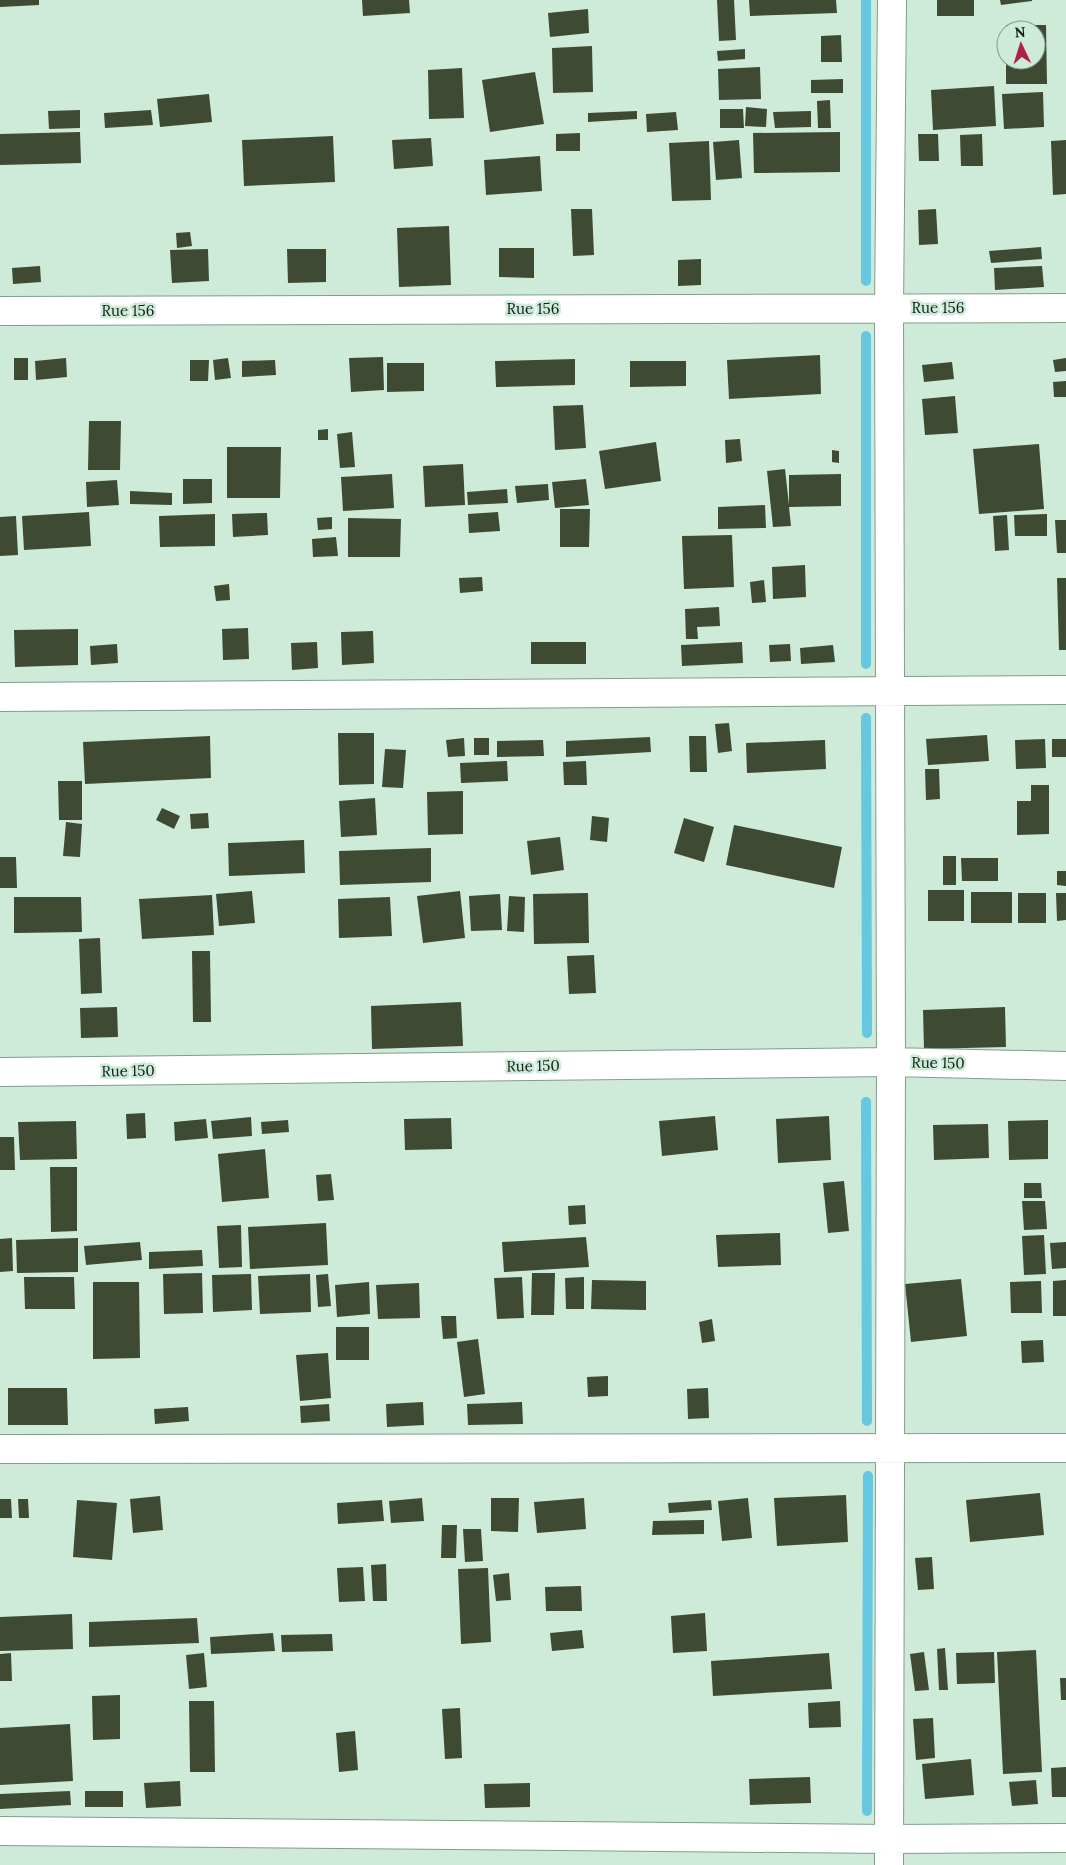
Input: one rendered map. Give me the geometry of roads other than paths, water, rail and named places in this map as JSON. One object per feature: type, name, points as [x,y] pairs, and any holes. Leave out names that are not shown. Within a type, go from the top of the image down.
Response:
[{"type":"street","points":[[889,1852],[891,1062],[889,308],[892,0]]},
{"type":"street","name":"Rue 156","points":[[0,311],[1066,308]]},
{"type":"street","points":[[0,697],[1066,690]]},
{"type":"street","name":"Rue 150","points":[[0,1072],[891,1062],[1066,1066]]},
{"type":"street","points":[[0,1449],[1066,1448]]},
{"type":"street","points":[[0,1831],[889,1852],[1066,1838]]},
{"type":"waterway","points":[[866,0],[866,281]]},
{"type":"waterway","points":[[866,336],[866,664]]},
{"type":"waterway","points":[[866,718],[867,1033]]},
{"type":"waterway","points":[[866,1102],[867,1421]]},
{"type":"waterway","points":[[867,1811],[868,1476]]}]
